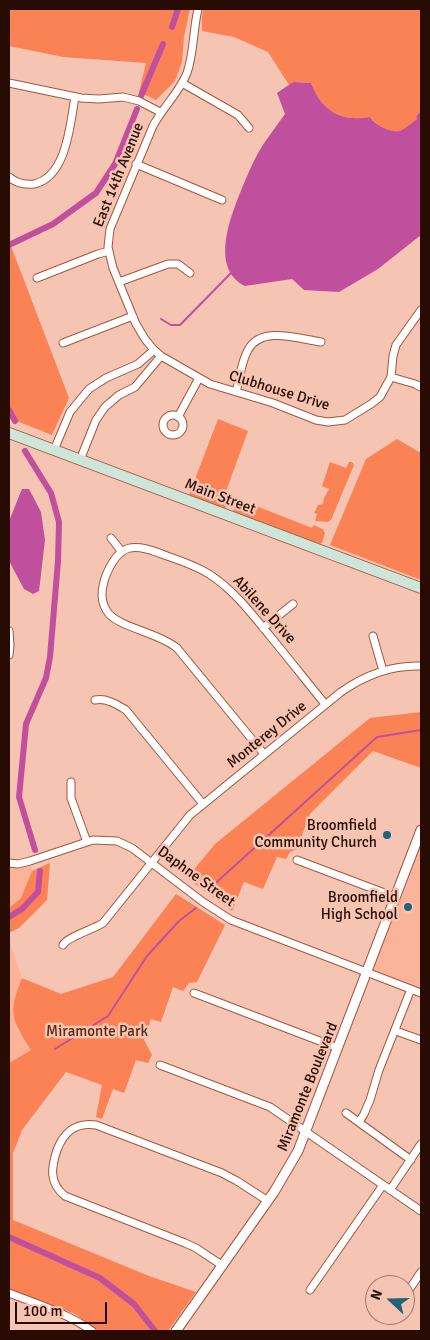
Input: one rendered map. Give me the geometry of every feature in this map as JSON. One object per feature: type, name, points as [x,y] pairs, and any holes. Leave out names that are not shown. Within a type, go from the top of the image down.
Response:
[{"type":"main road","name":"Main Street","points":[[9,433],[421,588]]},
{"type":"street","name":"East 14th Avenue","points":[[161,356],[140,332],[119,282],[109,252],[108,239],[112,221],[160,112],[182,83],[190,64],[198,9]]},
{"type":"street","points":[[9,83],[91,99],[123,97],[139,101],[160,112]]},
{"type":"street","points":[[182,83],[238,115],[249,128]]},
{"type":"street","points":[[9,177],[21,184],[35,184],[55,171],[62,158],[75,97]]},
{"type":"street","points":[[136,164],[222,200]]},
{"type":"street","points":[[37,278],[98,254],[109,252]]},
{"type":"street","points":[[119,282],[168,264],[178,264],[190,273]]},
{"type":"street","name":"Clubhouse Drive","points":[[161,356],[210,384],[316,420],[338,422],[353,416],[378,399],[384,392],[391,377],[396,345],[421,310]]},
{"type":"street","points":[[63,343],[133,316]]},
{"type":"street","points":[[236,392],[248,350],[259,338],[272,335],[321,342]]},
{"type":"street","points":[[54,450],[70,412],[88,389],[106,378],[138,364],[154,350]]},
{"type":"street","points":[[80,460],[96,420],[105,406],[119,395],[135,387],[161,356]]},
{"type":"street","points":[[391,377],[421,387]]},
{"type":"street","points":[[178,417],[199,378]]},
{"type":"street","points":[[111,538],[122,552],[112,561],[102,590],[104,605],[108,612],[119,621],[162,638],[177,648],[264,754]]},
{"type":"street","name":"Abilene Drive","points":[[122,552],[136,547],[147,548],[200,569],[221,583],[233,593],[325,704]]},
{"type":"street","points":[[263,628],[293,604]]},
{"type":"street","points":[[9,631],[9,655]]},
{"type":"street","points":[[373,636],[384,671]]},
{"type":"street","name":"Monterey Drive","points":[[63,945],[67,939],[94,929],[103,923],[181,825],[325,704],[351,685],[384,671],[398,667],[421,666]]},
{"type":"street","points":[[95,700],[103,699],[126,710],[204,804]]},
{"type":"street","points":[[71,782],[71,798],[87,842]]},
{"type":"street","name":"Miramonte Boulevard","points":[[176,1331],[268,1201],[287,1172],[307,1132],[421,830]]},
{"type":"street","name":"Daphne Street","points":[[9,863],[30,862],[100,839],[117,841],[128,845],[203,902],[231,920],[421,993]]},
{"type":"street","points":[[297,860],[395,897]]},
{"type":"street","points":[[359,1122],[370,1100],[379,1070],[411,989]]},
{"type":"street","points":[[194,993],[338,1048]]},
{"type":"street","points":[[396,1031],[421,1040]]},
{"type":"street","points":[[160,1065],[261,1103],[279,1112],[421,1211]]},
{"type":"street","points":[[346,1113],[411,1160]]},
{"type":"street","points":[[223,1266],[185,1243],[65,1196],[56,1187],[52,1172],[53,1163],[66,1134],[76,1127],[88,1124],[96,1125],[222,1173],[237,1180],[268,1201]]},
{"type":"street","points":[[390,1190],[421,1144]]},
{"type":"street","points":[[310,1290],[383,1185]]},
{"type":"street","points":[[9,1293],[65,1315],[92,1331]]},
{"type":"shaded area","points":[[293,82],[311,83],[321,101],[333,112],[350,118],[370,117],[378,125],[388,130],[397,131],[408,126],[417,119],[416,116],[421,111],[421,235],[378,269],[339,292],[304,290],[292,279],[245,286],[234,278],[228,267],[225,254],[229,227],[246,179],[258,153],[285,114],[277,93]]},
{"type":"shaded area","points":[[22,489],[29,489],[41,512],[45,540],[39,591],[33,594],[24,589],[9,561],[9,521]]},
{"type":"shaded area","name":"Broomfield High School","points":[[421,841],[421,992],[367,972]]},
{"type":"shaded area","points":[[30,861],[32,871],[21,898],[9,908],[9,863]]},
{"type":"shaded area","points":[[9,940],[22,978],[15,996],[16,1028],[31,1050],[9,1063]]},
{"type":"green space","points":[[9,9],[190,9],[184,37],[182,62],[175,81],[156,100],[139,92],[146,63],[63,57],[9,46]]},
{"type":"green space","points":[[203,9],[421,9],[421,111],[416,116],[417,119],[405,129],[397,131],[382,127],[370,117],[350,118],[341,116],[333,112],[321,101],[311,83],[293,82],[289,85],[268,52],[234,37],[202,31]]},
{"type":"green space","points":[[9,241],[69,398],[52,435],[9,418]]},
{"type":"green space","points":[[218,419],[248,431],[225,494],[230,496],[225,509],[189,495]]},
{"type":"green space","points":[[397,439],[421,453],[421,580],[330,545],[366,459]]},
{"type":"green space","points":[[330,462],[346,468],[349,462],[352,462],[354,465],[331,520],[328,522],[315,521],[317,514],[314,513],[318,505],[323,504],[329,489],[322,486]]},
{"type":"green space","points":[[241,500],[312,528],[313,525],[323,529],[325,533],[322,543],[319,544],[233,512],[237,502]]},
{"type":"green space","points":[[421,712],[421,768],[373,751],[310,814],[297,849],[290,852],[286,859],[277,857],[263,889],[244,882],[232,911],[187,878],[215,844],[370,718]]},
{"type":"green space","points":[[50,863],[47,900],[19,928],[9,933],[9,908],[21,898],[32,871]]},
{"type":"green space","name":"Miramonte Park","points":[[176,894],[225,925],[197,982],[189,983],[183,991],[173,987],[161,1022],[151,1019],[144,1040],[152,1055],[148,1063],[136,1060],[124,1093],[113,1089],[102,1119],[96,1117],[102,1085],[66,1072],[22,1130],[13,1153],[13,1220],[149,1276],[196,1292],[168,1331],[98,1331],[75,1314],[9,1289],[9,1063],[31,1050],[19,1031],[13,1008],[22,978],[61,994],[113,977]]},
{"type":"waterway","points":[[172,27],[178,9]]},
{"type":"waterway","points":[[141,96],[163,44]]},
{"type":"waterway","points":[[9,245],[53,224],[96,193],[115,164],[137,109]]},
{"type":"waterway","points":[[161,319],[171,325],[180,325],[231,273]]},
{"type":"waterway","points":[[9,410],[15,421]]},
{"type":"waterway","points":[[25,451],[51,493],[59,522],[58,561],[50,657],[46,678],[26,724],[19,797],[35,850]]},
{"type":"waterway","points":[[209,889],[377,737],[421,730]]},
{"type":"waterway","points":[[9,917],[22,909],[38,892],[40,871]]},
{"type":"waterway","points":[[55,1049],[108,1016],[147,956],[179,921],[196,908]]},
{"type":"waterway","points":[[9,1237],[100,1278],[134,1304],[155,1331]]},
{"type":"place","name":"Broomfield Community Church","points":[[387,835]]},
{"type":"place","name":"Broomfield High School","points":[[408,907]]}]
